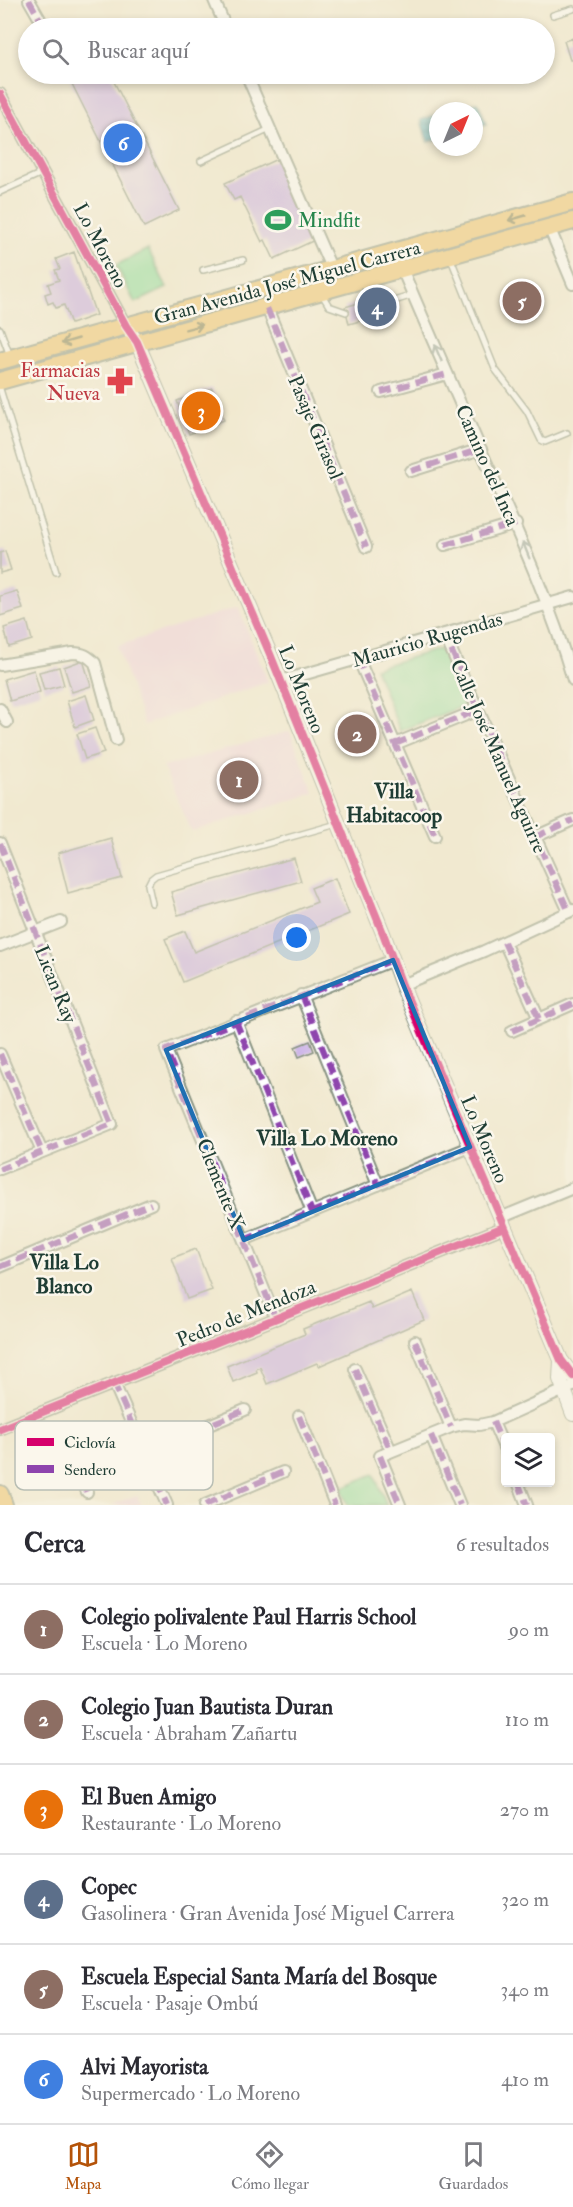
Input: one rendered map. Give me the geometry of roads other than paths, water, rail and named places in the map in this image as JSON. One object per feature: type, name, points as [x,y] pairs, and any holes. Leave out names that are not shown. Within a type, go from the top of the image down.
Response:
[{"type":"main road","name":"Gran Avenida José Miguel Carrera","points":[[0,381],[267,308],[363,279],[399,260],[573,202]]},
{"type":"main road","name":"Gran Avenida José Miguel Carrera","points":[[5,360],[332,270],[450,254],[573,221]]},
{"type":"main road","points":[[0,1494],[4,1505]]},
{"type":"street","points":[[29,0],[39,18]]},
{"type":"street","points":[[214,0],[222,18]]},
{"type":"street","points":[[250,84],[332,270]]},
{"type":"street","name":"Lo Moreno","points":[[0,94],[126,326],[137,342],[281,681],[402,986],[502,1222],[567,1358],[573,1376]]},
{"type":"street","points":[[549,227],[573,284]]},
{"type":"street","name":"Camino del Inca","points":[[399,260],[447,374],[516,524],[548,605],[573,680]]},
{"type":"street","name":"Pasaje Girasol","points":[[267,308],[366,547]]},
{"type":"street","points":[[381,392],[447,374]]},
{"type":"street","points":[[411,471],[481,449]]},
{"type":"street","points":[[445,545],[516,524]]},
{"type":"street","name":"Mauricio Rugendas","points":[[281,681],[573,597]]},
{"type":"street","name":"Calle José Manuel Aguirre","points":[[444,634],[535,837],[571,911]]},
{"type":"street","points":[[0,665],[73,653],[81,653],[89,657],[95,663],[116,740]]},
{"type":"street","points":[[358,658],[435,836]]},
{"type":"street","points":[[0,709],[7,722]]},
{"type":"street","points":[[395,744],[477,710]]},
{"type":"street","points":[[535,837],[573,820]]},
{"type":"street","name":"Lican Ray","points":[[1,850],[112,1124],[42,1152]]},
{"type":"street","points":[[402,986],[571,911]]},
{"type":"street","points":[[0,946],[61,922]]},
{"type":"street","points":[[504,942],[539,1019]]},
{"type":"street","points":[[312,1212],[236,1021],[393,960]]},
{"type":"street","points":[[301,995],[378,1185]]},
{"type":"street","points":[[512,1031],[573,1004]]},
{"type":"street","name":"Clemente X","points":[[236,1021],[166,1050],[276,1319]]},
{"type":"street","points":[[0,1054],[42,1152],[0,1169]]},
{"type":"street","points":[[244,1240],[470,1147]]},
{"type":"street","name":"Pedro de Mendoza","points":[[20,1421],[276,1319],[502,1222],[573,1188]]},
{"type":"street","points":[[0,1267],[151,1204]]},
{"type":"street","points":[[415,1341],[451,1427]]},
{"type":"street","name":"Lo Moreno","points":[[567,1358],[559,1373],[568,1388],[573,1414]]},
{"type":"street","points":[[355,1369],[400,1505]]},
{"type":"street","points":[[114,1383],[131,1421]]},
{"type":"street","points":[[385,1454],[451,1427],[493,1422],[568,1388]]},
{"type":"street","points":[[213,1423],[245,1410]]},
{"type":"street","points":[[299,1416],[335,1505]]},
{"type":"street","points":[[493,1422],[501,1440]]},
{"type":"street","name":"Pedro de Mendoza","points":[[0,1429],[15,1423]]},
{"type":"street","points":[[431,1435],[460,1505]]},
{"type":"street","points":[[205,1505],[284,1472]]},
{"type":"street","points":[[520,1487],[527,1505]]},
{"type":"street","points":[[160,1490],[167,1505]]},
{"type":"lane","points":[[552,15],[573,9]]},
{"type":"lane","points":[[201,161],[270,129]]},
{"type":"lane","points":[[0,192],[43,173]]},
{"type":"lane","points":[[450,254],[495,369],[528,411],[541,440],[545,441],[567,433]]},
{"type":"lane","points":[[203,270],[243,260]]},
{"type":"lane","points":[[363,279],[370,307]]},
{"type":"lane","points":[[321,292],[329,306],[346,312]]},
{"type":"lane","points":[[394,301],[414,295]]},
{"type":"lane","points":[[0,329],[5,360]]},
{"type":"lane","points":[[0,389],[56,572]]},
{"type":"lane","points":[[152,903],[148,885],[156,875],[339,823]]},
{"type":"water","points":[[429,117],[429,142],[428,142],[421,120]]},
{"type":"place","name":"Alvi Mayorista","points":[[123,143]]},
{"type":"place","name":"Mindfit","points":[[278,220]]},
{"type":"place","name":"Escuela Especial Santa María del Bosque","points":[[522,301]]},
{"type":"place","name":"Copec","points":[[377,307]]},
{"type":"place","name":"Farmacias Nueva","points":[[120,381]]},
{"type":"place","name":"El Buen Amigo","points":[[201,411]]},
{"type":"place","name":"Colegio Juan Bautista Duran","points":[[357,734]]},
{"type":"place","name":"Colegio polivalente Paul Harris School","points":[[239,780]]},
{"type":"district","name":"Villa Habitacoop","points":[[394,803]]},
{"type":"district","name":"Villa Lo Moreno","points":[[327,1138]]},
{"type":"district","name":"Villa Lo Blanco","points":[[64,1274]]}]
